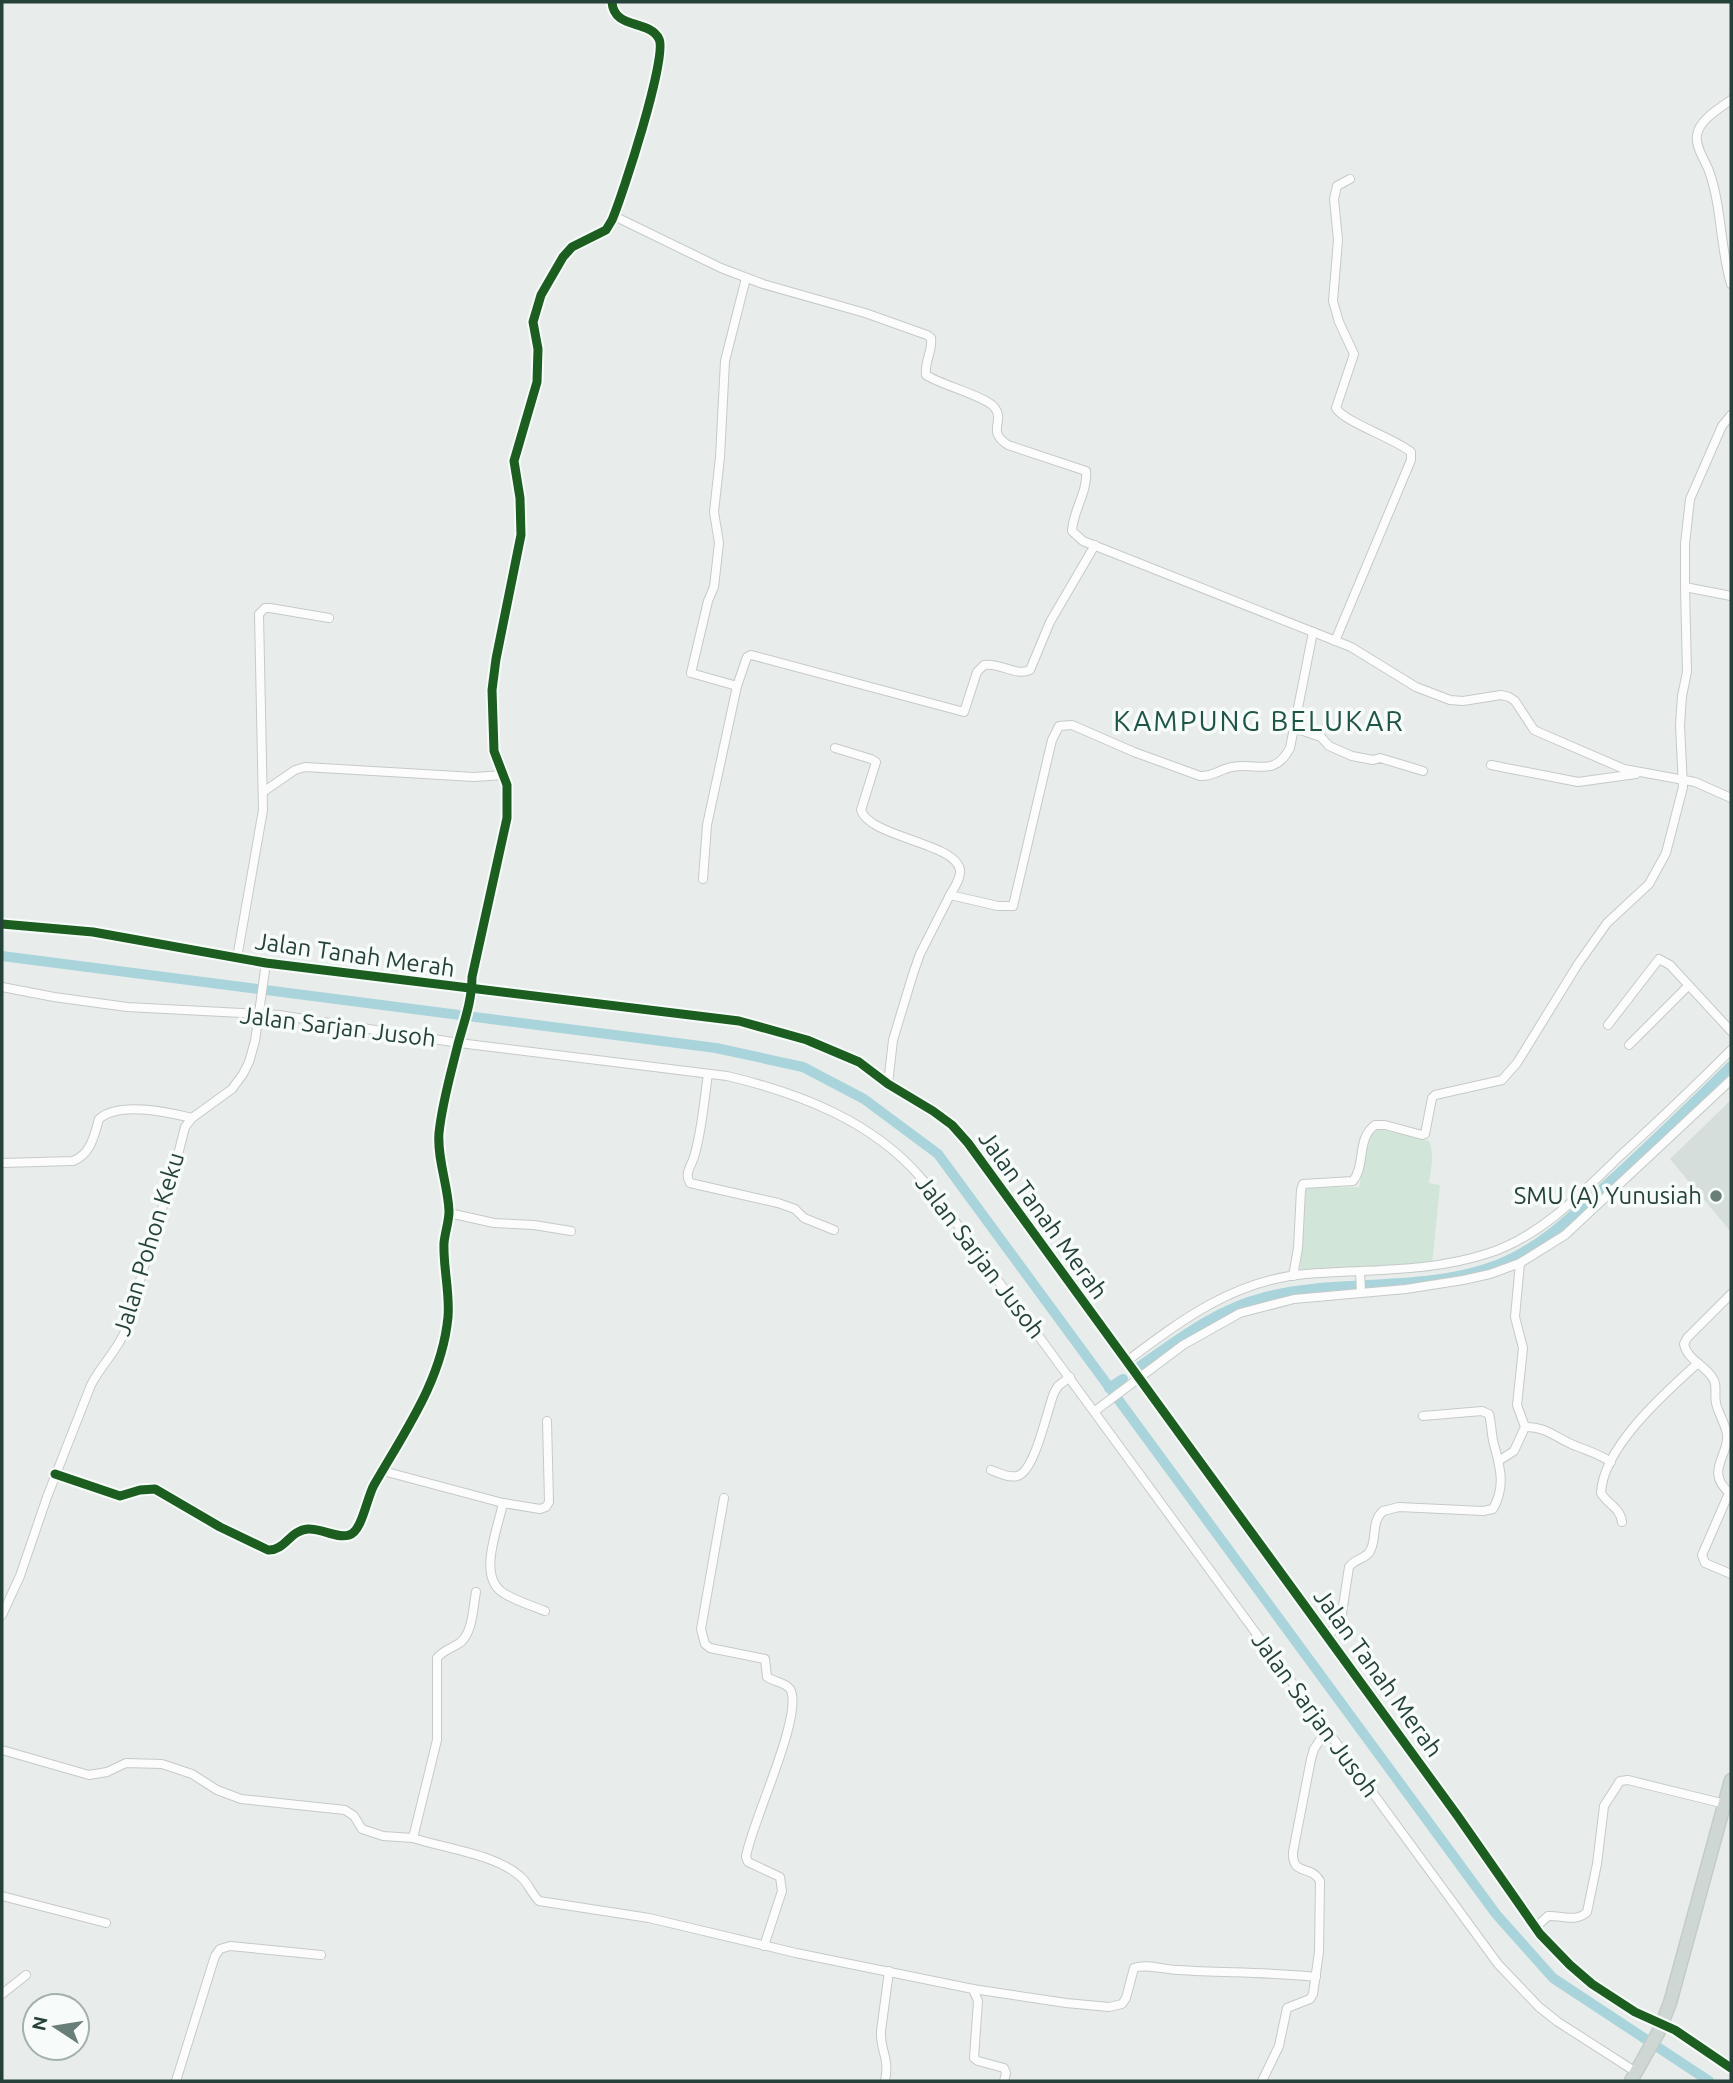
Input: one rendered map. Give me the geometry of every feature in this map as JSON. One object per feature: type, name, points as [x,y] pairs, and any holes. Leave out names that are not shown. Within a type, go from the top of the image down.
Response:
[{"type":"main road","points":[[1636,2073],[1660,2028],[1678,1976],[1731,1780]]},
{"type":"street","points":[[55,1474],[120,1496],[155,1489],[220,1527],[268,1550],[275,1550],[296,1532],[307,1529],[346,1536],[354,1534],[359,1526],[373,1487],[427,1394],[447,1327],[449,1295],[444,1244],[449,1213],[439,1133],[471,1000],[472,977],[507,818],[507,785],[494,751],[492,690],[521,535],[520,498],[514,461],[537,382],[538,349],[534,322],[541,295],[563,257],[572,247],[606,230],[614,216],[660,60],[661,42],[657,36],[621,20],[612,2]]},
{"type":"street","points":[[1731,100],[1710,116],[1697,135],[1699,148],[1710,174],[1725,264],[1731,284]]},
{"type":"street","points":[[1335,641],[1411,452],[1376,430],[1342,415],[1336,408],[1354,354],[1333,301],[1338,240],[1335,192],[1337,186],[1350,179]]},
{"type":"street","points":[[614,216],[746,278],[865,313],[931,338],[926,375],[936,382],[992,404],[998,414],[997,435],[1000,440],[1008,446],[1086,471],[1085,486],[1074,516],[1072,531],[1083,541],[1351,647],[1416,687],[1450,701],[1501,695],[1508,697],[1515,702],[1534,730],[1611,764],[1640,774],[1705,786],[1731,798]]},
{"type":"street","points":[[737,686],[691,673],[708,601],[714,587],[719,543],[714,512],[725,361],[746,278]]},
{"type":"street","points":[[1293,1276],[1301,1186],[1307,1183],[1353,1181],[1359,1171],[1367,1134],[1375,1125],[1425,1134],[1432,1098],[1435,1095],[1502,1080],[1517,1063],[1578,964],[1607,923],[1649,884],[1666,853],[1674,830],[1681,780],[1680,725],[1687,672],[1685,544],[1690,499],[1722,426],[1731,415]]},
{"type":"street","points":[[703,879],[707,824],[745,660],[751,655],[964,712],[977,672],[984,664],[996,664],[1022,673],[1030,670],[1050,622],[1095,545]]},
{"type":"street","points":[[1685,587],[1731,596]]},
{"type":"street","points":[[237,958],[262,828],[259,614],[265,608],[270,608],[329,618]]},
{"type":"street","points":[[950,895],[998,906],[1013,906],[1052,740],[1059,726],[1072,725],[1154,760],[1209,776],[1228,767],[1260,769],[1279,764],[1290,748],[1313,632]]},
{"type":"street","points":[[1294,728],[1321,737],[1329,746],[1352,756],[1373,760],[1380,758],[1423,771]]},
{"type":"street","points":[[835,748],[876,762],[861,810],[868,822],[916,841],[955,861],[960,867],[960,875],[920,954],[913,974],[893,1040],[888,1084]]},
{"type":"street","points":[[1491,765],[1578,782],[1640,774]]},
{"type":"street","points":[[263,792],[295,770],[305,767],[474,777],[504,775]]},
{"type":"street","name":"Jalan Tanah Merah","points":[[2,924],[93,932],[266,963],[739,1021],[833,1049],[859,1062],[888,1084],[933,1111],[968,1143],[1553,1949],[1592,1984],[1660,2028],[1693,2040],[1731,2068]]},
{"type":"street","points":[[1608,1025],[1659,959],[1670,965],[1731,1031]]},
{"type":"street","points":[[2,1163],[73,1161],[83,1157],[90,1146],[99,1119],[112,1111],[171,1112],[192,1118],[232,1089],[243,1074],[255,1041],[266,963]]},
{"type":"street","points":[[1629,1045],[1688,986]]},
{"type":"street","name":"Jalan Sarjan Jusoh","points":[[2,987],[127,1007],[258,1014],[459,1043],[708,1074],[759,1084],[823,1108],[861,1128],[900,1156],[921,1178],[1095,1411],[1478,1938],[1518,1986],[1558,2022],[1636,2073]]},
{"type":"street","points":[[1127,1361],[1200,1308],[1230,1293],[1293,1276],[1360,1274],[1435,1266],[1491,1253],[1516,1241],[1575,1200],[1731,1050]]},
{"type":"street","points":[[708,1074],[695,1154],[687,1171],[690,1183],[778,1203],[795,1209],[804,1219],[834,1230]]},
{"type":"street","points":[[1095,1411],[1183,1345],[1240,1313],[1294,1299],[1361,1289],[1406,1289],[1463,1280],[1520,1263],[1565,1235],[1731,1080]]},
{"type":"street","name":"Jalan Pohon Keku","points":[[2,1615],[20,1576],[55,1474],[90,1385],[121,1343],[174,1172],[181,1137],[192,1118]]},
{"type":"street","points":[[449,1213],[494,1223],[534,1225],[571,1231]]},
{"type":"street","points":[[1500,1460],[1514,1451],[1525,1427],[1517,1405],[1523,1348],[1515,1317],[1520,1263]]},
{"type":"street","points":[[1360,1274],[1361,1289]]},
{"type":"street","points":[[1731,1294],[1685,1341],[1686,1351],[1714,1378],[1717,1404],[1727,1434],[1718,1470],[1730,1494],[1702,1555],[1705,1563],[1731,1574]]},
{"type":"street","points":[[1622,1522],[1619,1510],[1601,1493],[1605,1474],[1650,1407],[1698,1363]]},
{"type":"street","points":[[991,1470],[1008,1476],[1023,1474],[1034,1454],[1054,1393],[1058,1386],[1070,1377]]},
{"type":"street","points":[[1328,1638],[1342,1613],[1349,1567],[1353,1561],[1368,1555],[1378,1516],[1383,1511],[1399,1507],[1483,1511],[1493,1509],[1500,1497],[1500,1460],[1494,1447],[1490,1418],[1486,1412],[1423,1416]]},
{"type":"street","points":[[383,1471],[503,1503],[540,1509],[546,1507],[549,1502],[547,1421]]},
{"type":"street","points":[[1525,1427],[1543,1428],[1611,1462]]},
{"type":"street","points":[[724,1497],[701,1629],[703,1639],[710,1648],[765,1659],[767,1677],[789,1687],[792,1693],[779,1762],[746,1857],[748,1862],[780,1877],[782,1883],[782,1891],[764,1946]]},
{"type":"street","points":[[503,1503],[489,1572],[493,1585],[504,1594],[545,1611]]},
{"type":"street","points":[[413,1838],[437,1740],[437,1658],[468,1633],[476,1592]]},
{"type":"street","points":[[1262,2081],[1279,2046],[1285,2011],[1290,2006],[1310,1999],[1316,1978],[1320,1881],[1317,1875],[1296,1867],[1293,1852],[1311,1759],[1326,1731]]},
{"type":"street","points":[[2,1750],[89,1775],[99,1775],[126,1763],[162,1764],[192,1774],[217,1790],[242,1799],[345,1810],[354,1816],[362,1829],[383,1836],[413,1838],[476,1856],[521,1877],[539,1900],[548,1904],[589,1907],[649,1918],[764,1946],[973,1989],[1066,2003],[1116,2007],[1126,1998],[1134,1968],[1140,1966],[1316,1978]]},
{"type":"street","points":[[1536,1927],[1548,1916],[1568,1918],[1582,1916],[1587,1912],[1597,1864],[1604,1806],[1620,1781],[1628,1780],[1725,1804]]},
{"type":"street","points":[[2,1896],[106,1923]]},
{"type":"street","points":[[176,2081],[215,1956],[220,1949],[230,1946],[321,1955]]},
{"type":"street","points":[[885,2081],[887,2058],[880,2041],[880,2031],[889,1971]]},
{"type":"street","points":[[2,1994],[26,1975]]},
{"type":"street","points":[[973,1989],[978,2001],[974,2057],[978,2061],[1004,2068],[1004,2081]]},
{"type":"shaded area","name":"SMU (A) Yunusiah","points":[[1731,1100],[1731,1232],[1670,1159]]},
{"type":"green space","points":[[1379,1129],[1429,1141],[1431,1146],[1429,1183],[1440,1185],[1432,1266],[1300,1274],[1306,1188],[1359,1187],[1369,1136]]},
{"type":"waterway","points":[[2,956],[716,1048],[803,1067],[864,1099],[938,1154],[1496,1914],[1553,1978],[1709,2081]]},
{"type":"waterway","points":[[1140,1366],[1184,1335],[1247,1302],[1293,1291],[1440,1279],[1469,1274],[1512,1258],[1567,1221],[1731,1066]]},
{"type":"waterway","points":[[1109,1388],[1123,1379]]},
{"type":"cycle path","points":[[55,1474],[120,1496],[155,1489],[220,1527],[268,1550],[279,1547],[302,1530],[349,1535],[361,1521],[374,1485],[430,1384],[444,1340],[448,1317],[444,1243],[449,1211],[439,1133],[507,818],[507,785],[494,751],[492,690],[521,535],[520,498],[514,461],[537,382],[538,349],[533,322],[541,295],[563,257],[572,247],[606,230],[612,220],[643,127],[660,51],[659,39],[654,33],[619,17],[612,2]]},
{"type":"cycle path","points":[[2,924],[93,932],[266,963],[739,1021],[807,1040],[859,1062],[952,1125],[968,1143],[1457,1815],[1540,1934],[1592,1984],[1635,2012],[1675,2030],[1731,2068]]},
{"type":"place","name":"SMU (A) Yunusiah","points":[[1716,1196]]},
{"type":"district","name":"KAMPUNG BELUKAR","points":[[1259,721]]}]
